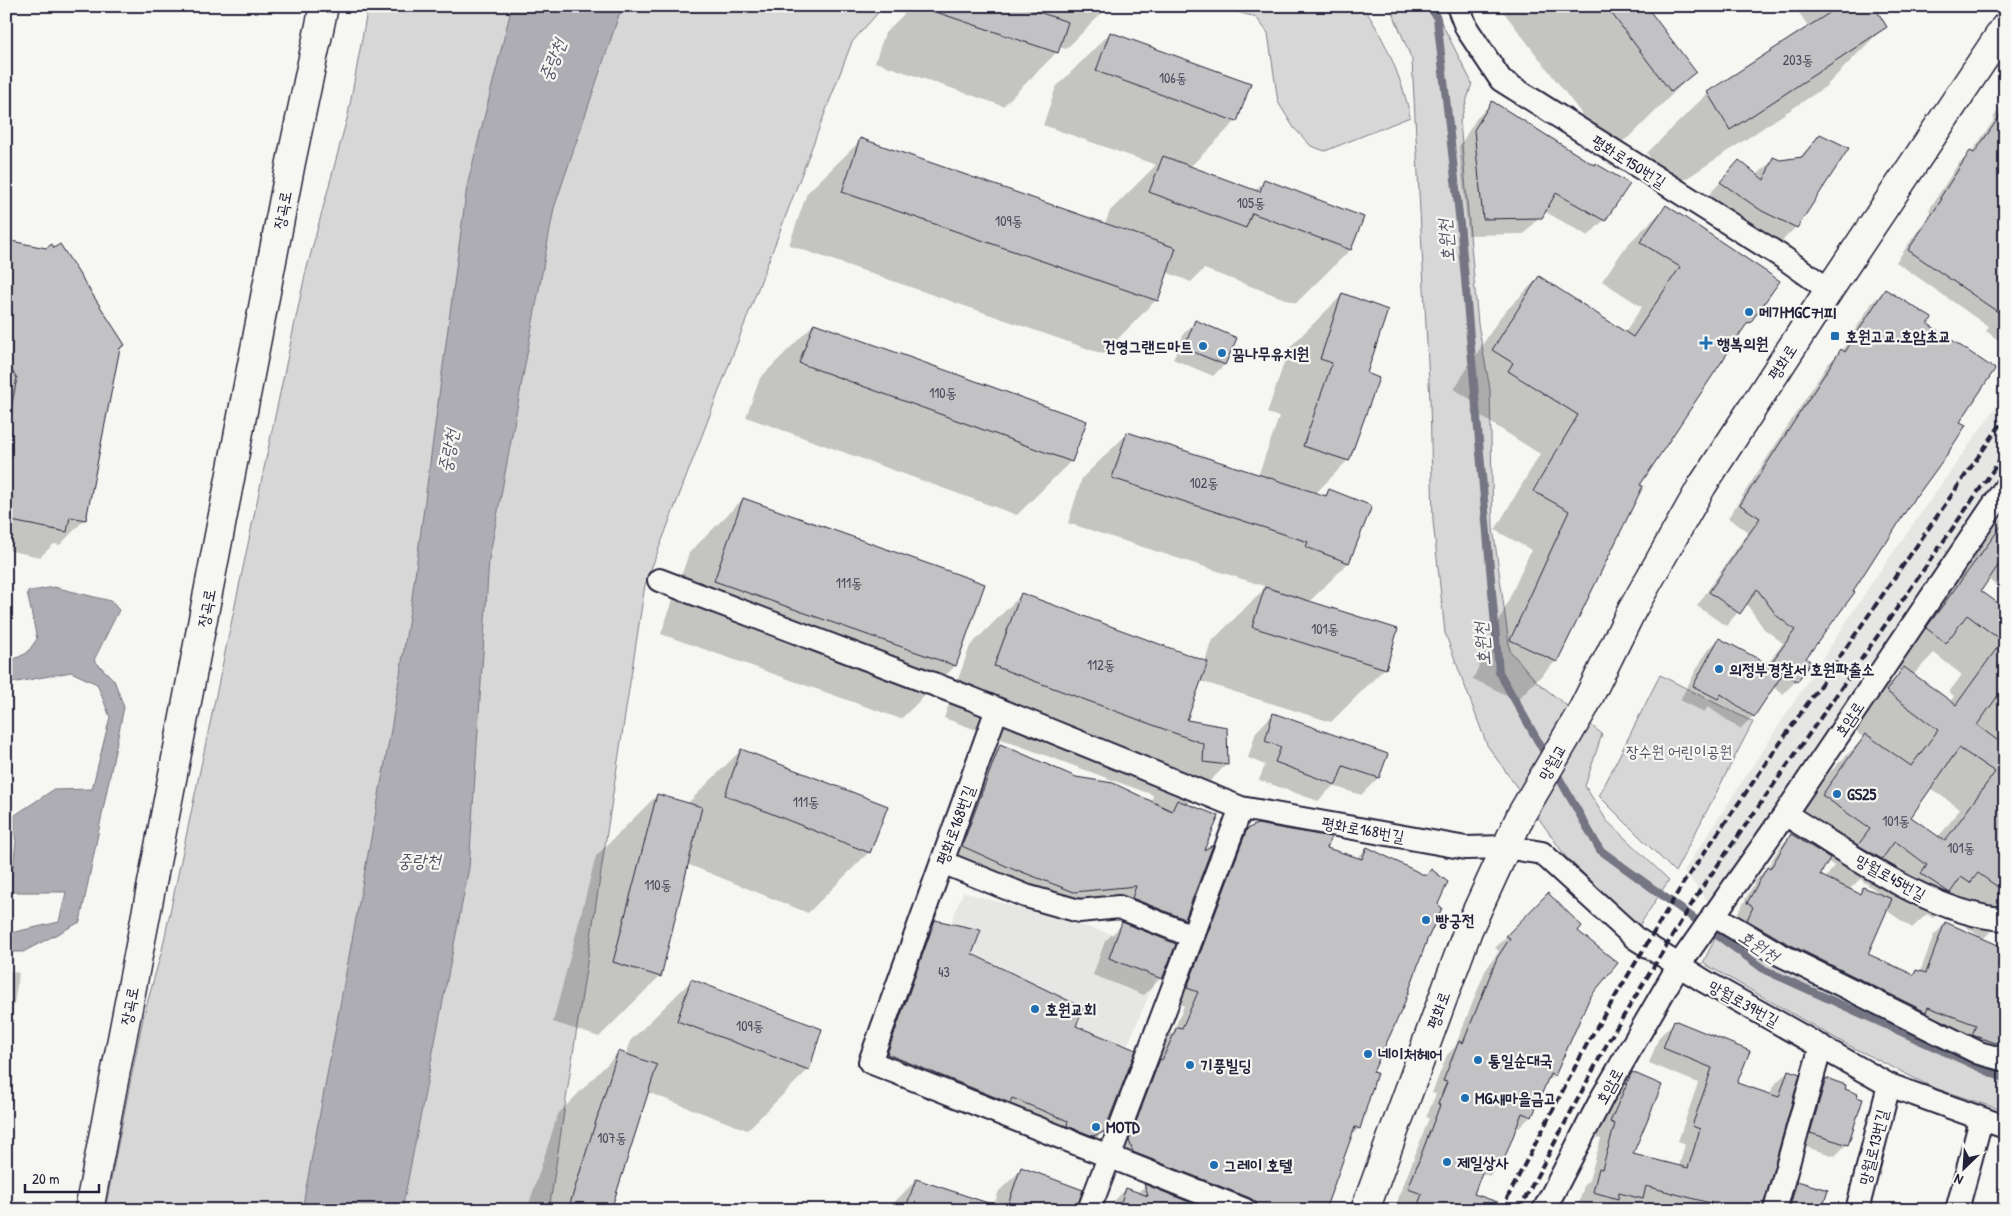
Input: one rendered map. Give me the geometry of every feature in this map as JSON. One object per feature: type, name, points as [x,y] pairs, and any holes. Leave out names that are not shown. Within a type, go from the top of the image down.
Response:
[{"type":"main road","name":"장곡로","points":[[89,1210],[291,162],[324,6]]},
{"type":"main road","name":"평화로","points":[[1583,709],[1632,610],[1702,486],[1829,290],[2005,28]]},
{"type":"main road","name":"망월교","points":[[1521,815],[1583,709]]},
{"type":"main road","name":"평화로","points":[[1365,1210],[1468,930],[1521,815]]},
{"type":"street","name":"평화로150번길","points":[[1458,6],[1467,29],[1501,80],[1784,258],[1829,290]]},
{"type":"street","name":"호암로","points":[[1544,1210],[1603,1096],[1710,919],[1785,814],[2005,488]]},
{"type":"street","points":[[659,580],[997,709]]},
{"type":"street","name":"평화로168번길","points":[[1244,1210],[870,1062],[997,709],[1241,808],[1466,848],[1506,847]]},
{"type":"street","points":[[1089,1210],[1241,808]]},
{"type":"street","name":"망월로45번길","points":[[1785,814],[1889,879],[1934,900],[1984,919],[2005,920]]},
{"type":"street","name":"망월로39번길","points":[[1506,847],[1542,853],[1635,938],[1680,966],[1889,1085],[1981,1120],[2005,1127]]},
{"type":"street","points":[[942,862],[1026,896],[1079,911],[1119,908],[1192,936]]},
{"type":"street","points":[[1710,919],[1785,958],[1980,1053],[2005,1060]]},
{"type":"street","points":[[1775,1210],[1821,1046]]},
{"type":"street","name":"망월로13번길","points":[[1857,1210],[1889,1085]]},
{"type":"street","points":[[1956,1210],[1981,1120]]},
{"type":"shaded area","points":[[2005,394],[2005,469],[1945,553],[1709,903],[1684,871],[1873,581]]},
{"type":"shaded area","points":[[963,892],[1168,950],[1094,1124],[903,1049]]},
{"type":"green space","points":[[368,6],[884,6],[852,42],[645,585],[549,1210],[105,1210],[143,1018],[162,950],[305,275],[348,115]]},
{"type":"green space","points":[[1215,6],[1362,6],[1370,17],[1392,59],[1410,117],[1325,151],[1311,146],[1294,128],[1278,102],[1268,33],[1256,17]]},
{"type":"green space","points":[[1390,6],[1433,6],[1472,83],[1460,122],[1478,324],[1490,389],[1493,528],[1510,651],[1537,682],[1602,734],[1585,786],[1607,821],[1669,880],[1639,926],[1566,857],[1487,745],[1445,633],[1433,521],[1430,401],[1412,60]]},
{"type":"green space","name":"장수원 어린이공원","points":[[1660,675],[1753,722],[1675,872],[1599,796]]},
{"type":"green space","points":[[1720,928],[2005,1069],[2005,1111],[1934,1088],[1842,1042],[1703,963]]},
{"type":"water","name":"중랑천","points":[[512,6],[625,6],[619,15],[554,208],[489,560],[469,868],[402,1210],[302,1210],[391,730],[411,605],[467,186]]},
{"type":"water","points":[[54,587],[111,601],[119,610],[94,660],[114,680],[124,707],[80,922],[23,952],[6,952],[6,934],[59,922],[66,892],[10,892],[16,842],[12,817],[53,790],[92,789],[110,717],[97,684],[71,672],[6,684],[6,663],[27,653],[37,639],[27,592]]},
{"type":"building","points":[[931,6],[1021,6],[1068,22],[1058,53],[930,10]]},
{"type":"building","points":[[1606,6],[1646,6],[1696,72],[1671,92]]},
{"type":"building","points":[[1840,6],[1874,6],[1887,27],[1730,130],[1707,92]]},
{"type":"building","points":[[1110,32],[1251,83],[1237,122],[1096,71]]},
{"type":"building","points":[[1492,101],[1594,165],[1595,163],[1630,184],[1605,221],[1556,193],[1542,218],[1483,219],[1474,130]]},
{"type":"building","points":[[2005,109],[2005,317],[1908,250],[1942,199],[1940,198],[1970,151],[1974,153]]},
{"type":"building","points":[[1820,134],[1849,148],[1797,228],[1762,211],[1720,182],[1739,160],[1764,180],[1773,157],[1780,160],[1802,157]]},
{"type":"building","points":[[860,138],[1176,248],[1158,301],[842,192]]},
{"type":"building","points":[[1163,156],[1260,192],[1264,179],[1364,217],[1351,250],[1252,213],[1246,228],[1149,192]]},
{"type":"building","points":[[1666,205],[1780,281],[1750,323],[1748,322],[1640,485],[1643,486],[1557,662],[1510,640],[1569,511],[1533,491],[1578,415],[1508,371],[1513,363],[1492,350],[1539,276],[1633,337],[1680,267],[1640,242]]},
{"type":"building","points":[[6,240],[46,248],[52,244],[54,248],[60,244],[125,345],[120,348],[86,520],[70,517],[67,532],[6,520],[6,434],[17,378],[6,362]]},
{"type":"building","points":[[1885,289],[1932,318],[1928,324],[1995,369],[1960,422],[1966,425],[1946,456],[1916,495],[1885,545],[1883,544],[1853,591],[1855,592],[1806,658],[1811,662],[1797,682],[1784,672],[1754,717],[1721,694],[1718,699],[1693,686],[1719,638],[1783,672],[1771,663],[1795,630],[1777,616],[1757,589],[1740,614],[1709,592],[1760,518],[1740,505],[1841,349],[1845,352]]},
{"type":"building","points":[[1342,293],[1388,310],[1367,373],[1379,378],[1349,461],[1303,446],[1332,363],[1320,359]]},
{"type":"building","points":[[1195,320],[1237,338],[1225,365],[1184,348]]},
{"type":"building","points":[[814,323],[1087,421],[1072,462],[799,363]]},
{"type":"building","points":[[1127,432],[1326,496],[1329,489],[1372,506],[1349,563],[1306,547],[1308,542],[1112,478]]},
{"type":"building","points":[[743,498],[985,584],[956,666],[714,581]]},
{"type":"building","points":[[2005,521],[2005,555],[1981,591],[2005,608],[2005,686],[1977,725],[2005,746],[2005,892],[1978,873],[1970,883],[1961,877],[1950,893],[1921,874],[1927,865],[1895,841],[1882,859],[1858,845],[1870,829],[1822,795],[1866,734],[1911,766],[1938,730],[1886,691],[1904,667],[1956,705],[2002,641],[1967,615],[1946,643],[1926,628]],"holes":[[[1959,748],[1995,772],[1945,841],[1911,817]]]},
{"type":"building","points":[[1265,587],[1398,629],[1386,669],[1252,627]]},
{"type":"building","points":[[1021,593],[1208,662],[1187,720],[1227,727],[1228,765],[1203,762],[1204,744],[994,666]]},
{"type":"building","points":[[1273,713],[1388,754],[1379,778],[1343,766],[1336,785],[1275,762],[1281,747],[1265,741]]},
{"type":"building","points":[[1000,744],[1076,777],[1113,783],[1172,811],[1177,800],[1219,816],[1204,850],[1213,845],[1185,919],[1132,898],[1136,886],[1074,892],[1017,871],[962,846]]},
{"type":"building","points":[[741,749],[888,806],[870,853],[725,795]]},
{"type":"building","points":[[657,794],[702,807],[661,977],[613,962]]},
{"type":"building","points":[[1257,824],[1331,837],[1327,848],[1362,859],[1367,847],[1426,876],[1431,869],[1448,882],[1438,904],[1442,908],[1427,940],[1403,1007],[1373,1072],[1377,1073],[1360,1129],[1355,1127],[1325,1210],[1258,1210],[1256,1202],[1250,1198],[1133,1152],[1129,1140],[1160,1059],[1162,1060],[1177,1027],[1182,1028],[1198,992],[1187,988],[1247,829]]},
{"type":"building","points":[[1791,834],[1830,858],[1820,875],[1860,894],[1863,887],[1892,899],[1868,954],[1914,975],[1916,970],[1926,973],[1945,922],[2005,948],[1999,966],[2005,969],[2005,1046],[1972,1035],[1976,1025],[1928,1007],[1926,1012],[1783,941],[1747,920],[1753,907],[1747,903],[1767,867],[1770,869]]},
{"type":"building","points":[[1548,893],[1582,926],[1578,931],[1618,963],[1590,997],[1555,1076],[1550,1074],[1532,1117],[1522,1113],[1502,1165],[1487,1159],[1474,1194],[1512,1207],[1512,1210],[1416,1210],[1422,1194],[1408,1189],[1440,1105],[1438,1104],[1447,1082],[1443,1081],[1459,1041],[1463,1043],[1497,958],[1510,938],[1506,936]]},
{"type":"building","points":[[935,920],[981,930],[972,954],[1084,1008],[1076,1026],[1136,1050],[1104,1132],[1093,1136],[1067,1126],[1068,1121],[1012,1098],[1010,1103],[887,1054]]},
{"type":"building","points":[[1122,922],[1176,944],[1162,979],[1109,958]]},
{"type":"building","points":[[691,979],[822,1029],[809,1070],[677,1021]]},
{"type":"building","points":[[1674,1020],[1750,1051],[1737,1083],[1779,1097],[1788,1070],[1800,1074],[1762,1210],[1736,1210],[1646,1186],[1643,1199],[1619,1193],[1618,1199],[1593,1192],[1599,1168],[1602,1169],[1615,1124],[1610,1122],[1632,1072],[1662,1085],[1633,1154],[1688,1168],[1700,1129],[1692,1126],[1712,1068],[1663,1048]]},
{"type":"building","points":[[618,1051],[657,1065],[611,1210],[568,1210]]},
{"type":"building","points":[[1826,1078],[1846,1085],[1845,1089],[1858,1094],[1857,1097],[1863,1099],[1848,1145],[1810,1133]]},
{"type":"building","points":[[1021,1167],[1083,1190],[1076,1210],[1006,1210]]},
{"type":"building","points":[[916,1179],[997,1206],[997,1210],[905,1210]]},
{"type":"building","points":[[1797,1181],[1828,1190],[1822,1210],[1789,1210]]},
{"type":"building","points":[[1144,1184],[1209,1210],[1118,1210],[1126,1188],[1148,1196]]},
{"type":"waterway","name":"호원천","points":[[1430,6],[1437,18],[1461,233],[1499,672],[1548,759]]},
{"type":"waterway","name":"호원천","points":[[1554,769],[1600,850],[1765,970],[2005,1079]]},
{"type":"railway","points":[[1501,1210],[1588,1042],[1684,882],[2005,418]]},
{"type":"railway","points":[[1519,1210],[1609,1040],[1699,892],[2005,453]]},
{"type":"place","name":"메가MGC커피","points":[[1749,312]]},
{"type":"place","name":"호원고교.호암초교","points":[[1835,336]]},
{"type":"place","name":"행복의원","points":[[1706,343]]},
{"type":"place","name":"건영그랜드마트","points":[[1203,346]]},
{"type":"place","name":"꿈나무유치원","points":[[1222,353]]},
{"type":"place","name":"의정부경찰서 호원파출소","points":[[1719,669]]},
{"type":"place","name":"GS25","points":[[1837,794]]},
{"type":"place","name":"빵궁전","points":[[1426,920]]},
{"type":"place","name":"호원교회","points":[[1035,1009]]},
{"type":"place","name":"네이처헤어","points":[[1368,1054]]},
{"type":"place","name":"통일순대국","points":[[1478,1060]]},
{"type":"place","name":"기풍빌딩","points":[[1190,1065]]},
{"type":"place","name":"MG새마을금고","points":[[1465,1098]]},
{"type":"place","name":"MOTD","points":[[1096,1127]]},
{"type":"place","name":"제일상사","points":[[1447,1162]]},
{"type":"place","name":"그레이 호텔","points":[[1214,1165]]}]
